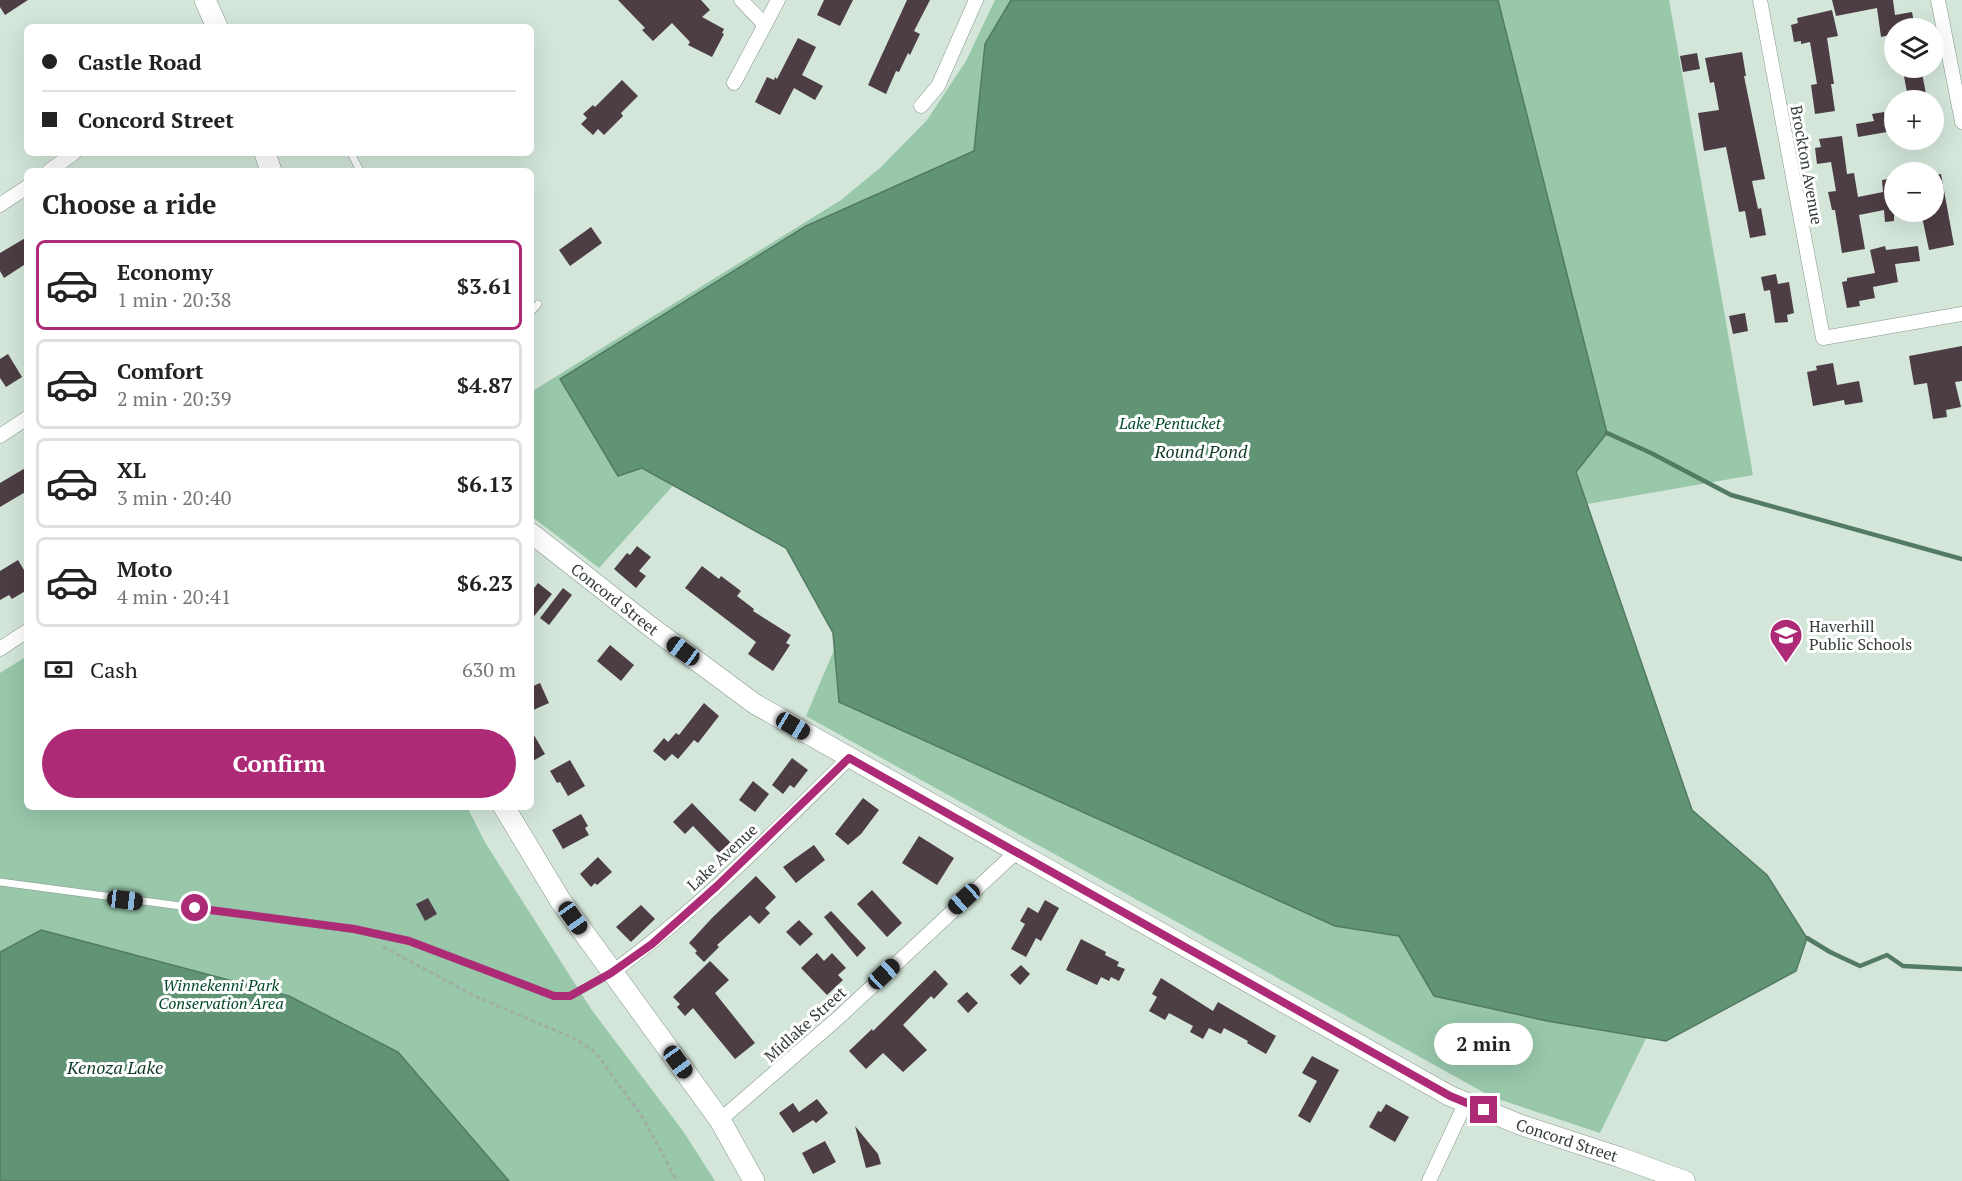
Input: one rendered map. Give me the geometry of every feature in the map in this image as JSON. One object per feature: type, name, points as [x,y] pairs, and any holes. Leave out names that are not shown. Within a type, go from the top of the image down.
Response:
[{"type":"main road","points":[[205,0],[216,24]]},
{"type":"main road","name":"Concord Street","points":[[534,534],[647,624],[755,704],[1450,1096],[1521,1125],[1685,1181]]},
{"type":"main road","points":[[506,810],[560,900],[720,1120],[754,1181]]},
{"type":"street","points":[[741,0],[765,25]]},
{"type":"street","points":[[734,83],[778,0]]},
{"type":"street","points":[[921,106],[938,86],[976,0]]},
{"type":"street","name":"Brockton Avenue","points":[[1760,0],[1823,337],[1962,314]]},
{"type":"street","points":[[1938,0],[1962,122]]},
{"type":"street","points":[[53,168],[70,156]]},
{"type":"street","points":[[0,205],[24,189]]},
{"type":"street","points":[[0,436],[24,420]]},
{"type":"street","points":[[0,649],[24,633]]},
{"type":"street","name":"Lake Avenue","points":[[611,973],[652,944],[717,886],[849,758]]},
{"type":"street","name":"Midlake Street","points":[[720,1120],[837,1019],[1016,852]]},
{"type":"street","points":[[1429,1181],[1466,1102]]},
{"type":"lane","points":[[534,309],[538,304]]},
{"type":"lane","points":[[0,882],[354,929],[409,941],[554,996],[570,996],[611,973]]},
{"type":"path","points":[[380,945],[407,962],[479,998],[576,1039],[596,1053],[643,1118],[678,1181]]},
{"type":"green space","name":"Round Pond","points":[[995,0],[1669,0],[1753,475],[1547,511],[1652,1026],[1600,1133],[1492,1097],[806,716],[843,629],[789,541],[678,480],[599,568],[534,518],[534,390],[841,200],[880,168],[927,120],[966,61]]},
{"type":"green space","name":"Winnekenni Park Conservation Area","points":[[24,658],[24,810],[469,810],[486,844],[591,1009],[683,1131],[715,1181],[0,1181],[0,673]]},
{"type":"water","name":"Round Pond","points":[[1011,0],[1498,0],[1607,433],[1576,472],[1692,810],[1767,875],[1807,938],[1796,971],[1666,1041],[1547,1021],[1434,996],[1399,936],[1335,926],[839,702],[833,633],[786,548],[642,468],[618,476],[560,379],[806,226],[974,151],[985,44]]},
{"type":"water","name":"Kenoza Lake","points":[[41,930],[289,996],[398,1052],[509,1181],[0,1181],[0,952]]},
{"type":"building","points":[[0,0],[28,0],[5,15],[0,7]]},
{"type":"building","points":[[618,0],[701,0],[710,10],[702,17],[724,29],[722,33],[724,34],[712,57],[688,45],[690,42],[672,23],[653,41],[642,30],[645,28]]},
{"type":"building","points":[[824,0],[853,0],[840,26],[817,15]]},
{"type":"building","points":[[907,0],[930,0],[914,31],[920,34],[899,72],[896,71],[886,94],[868,85]]},
{"type":"building","points":[[1832,0],[1893,0],[1895,15],[1912,12],[1913,18],[1884,18],[1884,36],[1881,37],[1877,8],[1836,16]]},
{"type":"building","points":[[1832,10],[1838,36],[1827,38],[1834,84],[1831,84],[1835,111],[1815,114],[1811,85],[1817,84],[1810,42],[1801,44],[1801,41],[1794,42],[1791,25],[1798,23],[1797,18]]},
{"type":"building","points":[[798,38],[816,47],[802,75],[823,86],[815,100],[794,88],[780,115],[755,102],[767,77],[777,79]]},
{"type":"building","points":[[1742,52],[1746,76],[1744,76],[1765,179],[1752,181],[1758,209],[1761,208],[1766,235],[1750,238],[1745,211],[1739,212],[1726,147],[1704,151],[1698,113],[1719,110],[1714,82],[1710,83],[1705,58]]},
{"type":"building","points":[[1697,53],[1700,69],[1683,72],[1680,56]]},
{"type":"building","points":[[1904,78],[1923,78],[1925,90],[1907,90]]},
{"type":"building","points":[[622,80],[638,96],[621,113],[623,116],[604,135],[598,129],[593,135],[581,124],[587,118],[583,114],[593,105],[595,107]]},
{"type":"building","points":[[1884,112],[1884,133],[1858,137],[1856,124],[1874,121],[1872,114]]},
{"type":"building","points":[[1842,136],[1847,174],[1854,173],[1858,197],[1883,192],[1882,180],[1884,180],[1884,210],[1859,215],[1865,249],[1842,253],[1835,210],[1832,210],[1828,192],[1836,191],[1831,162],[1817,164],[1815,148],[1821,147],[1819,139]]},
{"type":"building","points":[[1944,190],[1954,245],[1929,250],[1923,222],[1944,222]]},
{"type":"building","points":[[591,227],[602,243],[570,266],[559,250]]},
{"type":"building","points":[[24,239],[24,265],[4,278],[0,271],[0,253]]},
{"type":"building","points":[[1885,246],[1886,250],[1918,246],[1920,261],[1895,264],[1898,282],[1873,287],[1875,298],[1859,301],[1860,306],[1847,308],[1842,282],[1847,281],[1847,278],[1875,273],[1870,250]]},
{"type":"building","points":[[1776,274],[1778,284],[1789,282],[1794,313],[1787,315],[1788,322],[1775,323],[1770,290],[1764,291],[1761,277]]},
{"type":"building","points":[[1745,313],[1748,331],[1733,334],[1729,316]]},
{"type":"building","points":[[1962,346],[1962,381],[1955,382],[1961,407],[1946,410],[1947,417],[1933,419],[1927,383],[1914,385],[1909,356]]},
{"type":"building","points":[[8,354],[22,377],[6,387],[0,378],[0,359]]},
{"type":"building","points":[[1833,363],[1837,385],[1859,381],[1863,402],[1845,405],[1844,400],[1813,406],[1807,372],[1817,370],[1816,366]]},
{"type":"building","points":[[24,469],[24,493],[0,507],[0,483]]},
{"type":"building","points":[[637,546],[651,557],[639,571],[646,576],[636,588],[614,569],[627,553],[630,555]]},
{"type":"building","points":[[18,560],[24,570],[24,592],[12,599],[9,595],[0,600],[0,571]]},
{"type":"building","points":[[702,566],[719,579],[721,576],[741,591],[737,596],[754,609],[753,611],[791,635],[786,643],[790,645],[773,671],[748,654],[756,642],[685,588]]},
{"type":"building","points":[[538,583],[552,594],[534,616],[534,588]]},
{"type":"building","points":[[563,588],[572,595],[549,625],[540,618]]},
{"type":"building","points":[[610,645],[634,665],[621,681],[597,661]]},
{"type":"building","points":[[540,683],[549,703],[534,710],[534,686]]},
{"type":"building","points":[[704,703],[719,716],[698,743],[694,740],[678,759],[672,754],[665,761],[653,751],[664,738],[668,742],[676,733],[679,735]]},
{"type":"building","points":[[534,735],[545,754],[534,760]]},
{"type":"building","points":[[792,758],[808,770],[794,788],[790,785],[783,794],[772,785]]},
{"type":"building","points":[[570,760],[585,786],[568,796],[550,771]]},
{"type":"building","points":[[753,781],[769,794],[755,812],[739,800]]},
{"type":"building","points":[[863,798],[879,810],[861,834],[848,845],[835,834]]},
{"type":"building","points":[[692,803],[731,843],[720,854],[693,826],[685,834],[673,822]]},
{"type":"building","points":[[581,814],[588,826],[585,828],[589,835],[563,849],[552,830]]},
{"type":"building","points":[[919,836],[954,858],[937,885],[902,863]]},
{"type":"building","points":[[814,845],[825,860],[796,883],[783,867]]},
{"type":"building","points":[[598,857],[612,872],[597,885],[595,883],[591,887],[580,874]]},
{"type":"building","points":[[756,876],[776,897],[765,908],[770,913],[759,924],[750,915],[717,945],[719,947],[704,962],[689,943]]},
{"type":"building","points":[[872,890],[902,923],[887,937],[857,904]]},
{"type":"building","points":[[428,898],[437,914],[425,921],[416,904]]},
{"type":"building","points":[[1045,900],[1059,908],[1041,941],[1036,938],[1026,957],[1011,949],[1025,924],[1020,921],[1028,907],[1038,913]]},
{"type":"building","points":[[641,905],[655,919],[631,942],[616,927]]},
{"type":"building","points":[[831,911],[866,948],[857,957],[824,917]]},
{"type":"building","points":[[799,920],[813,934],[800,946],[786,932]]},
{"type":"building","points":[[1081,939],[1106,952],[1105,955],[1119,962],[1117,966],[1125,969],[1119,981],[1111,977],[1109,981],[1101,977],[1097,985],[1066,970]]},
{"type":"building","points":[[817,953],[824,961],[832,953],[846,968],[838,975],[843,980],[827,995],[801,968]]},
{"type":"building","points":[[710,961],[729,980],[715,993],[755,1043],[735,1059],[693,1008],[685,1016],[677,1007],[680,1004],[673,997]]},
{"type":"building","points":[[1021,965],[1030,974],[1020,985],[1010,975]]},
{"type":"building","points":[[935,970],[948,984],[934,999],[931,996],[903,1025],[927,1050],[903,1072],[883,1053],[866,1069],[849,1051],[872,1029],[873,1031]]},
{"type":"building","points":[[1161,978],[1213,1011],[1218,1002],[1276,1036],[1266,1054],[1224,1028],[1221,1034],[1209,1028],[1203,1039],[1190,1032],[1193,1026],[1169,1013],[1165,1020],[1149,1011],[1157,997],[1152,994]]},
{"type":"building","points":[[967,992],[978,1003],[968,1013],[957,1001]]},
{"type":"building","points":[[1312,1056],[1339,1070],[1310,1123],[1298,1116],[1317,1081],[1302,1073]]},
{"type":"building","points":[[817,1099],[828,1113],[816,1123],[813,1120],[793,1133],[779,1113],[793,1103],[799,1112]]},
{"type":"building","points":[[1386,1104],[1409,1117],[1395,1142],[1369,1127],[1378,1111],[1381,1112]]},
{"type":"building","points":[[855,1126],[878,1154],[881,1164],[866,1168]]},
{"type":"building","points":[[825,1141],[836,1162],[813,1174],[802,1153]]},
{"type":"waterway","points":[[1607,433],[1731,495],[1962,559]]},
{"type":"waterway","points":[[1807,938],[1860,966],[1887,955],[1903,966],[1962,969]]},
{"type":"place","name":"Haverhill Public Schools","points":[[1786,664]]},
{"type":"route","points":[[195,908],[354,929],[409,941],[554,996],[570,996],[611,973],[652,944],[717,886],[849,758],[1450,1096],[1484,1110]]},
{"type":"park label","name":"Lake Pentucket","points":[[1170,423]]}]
